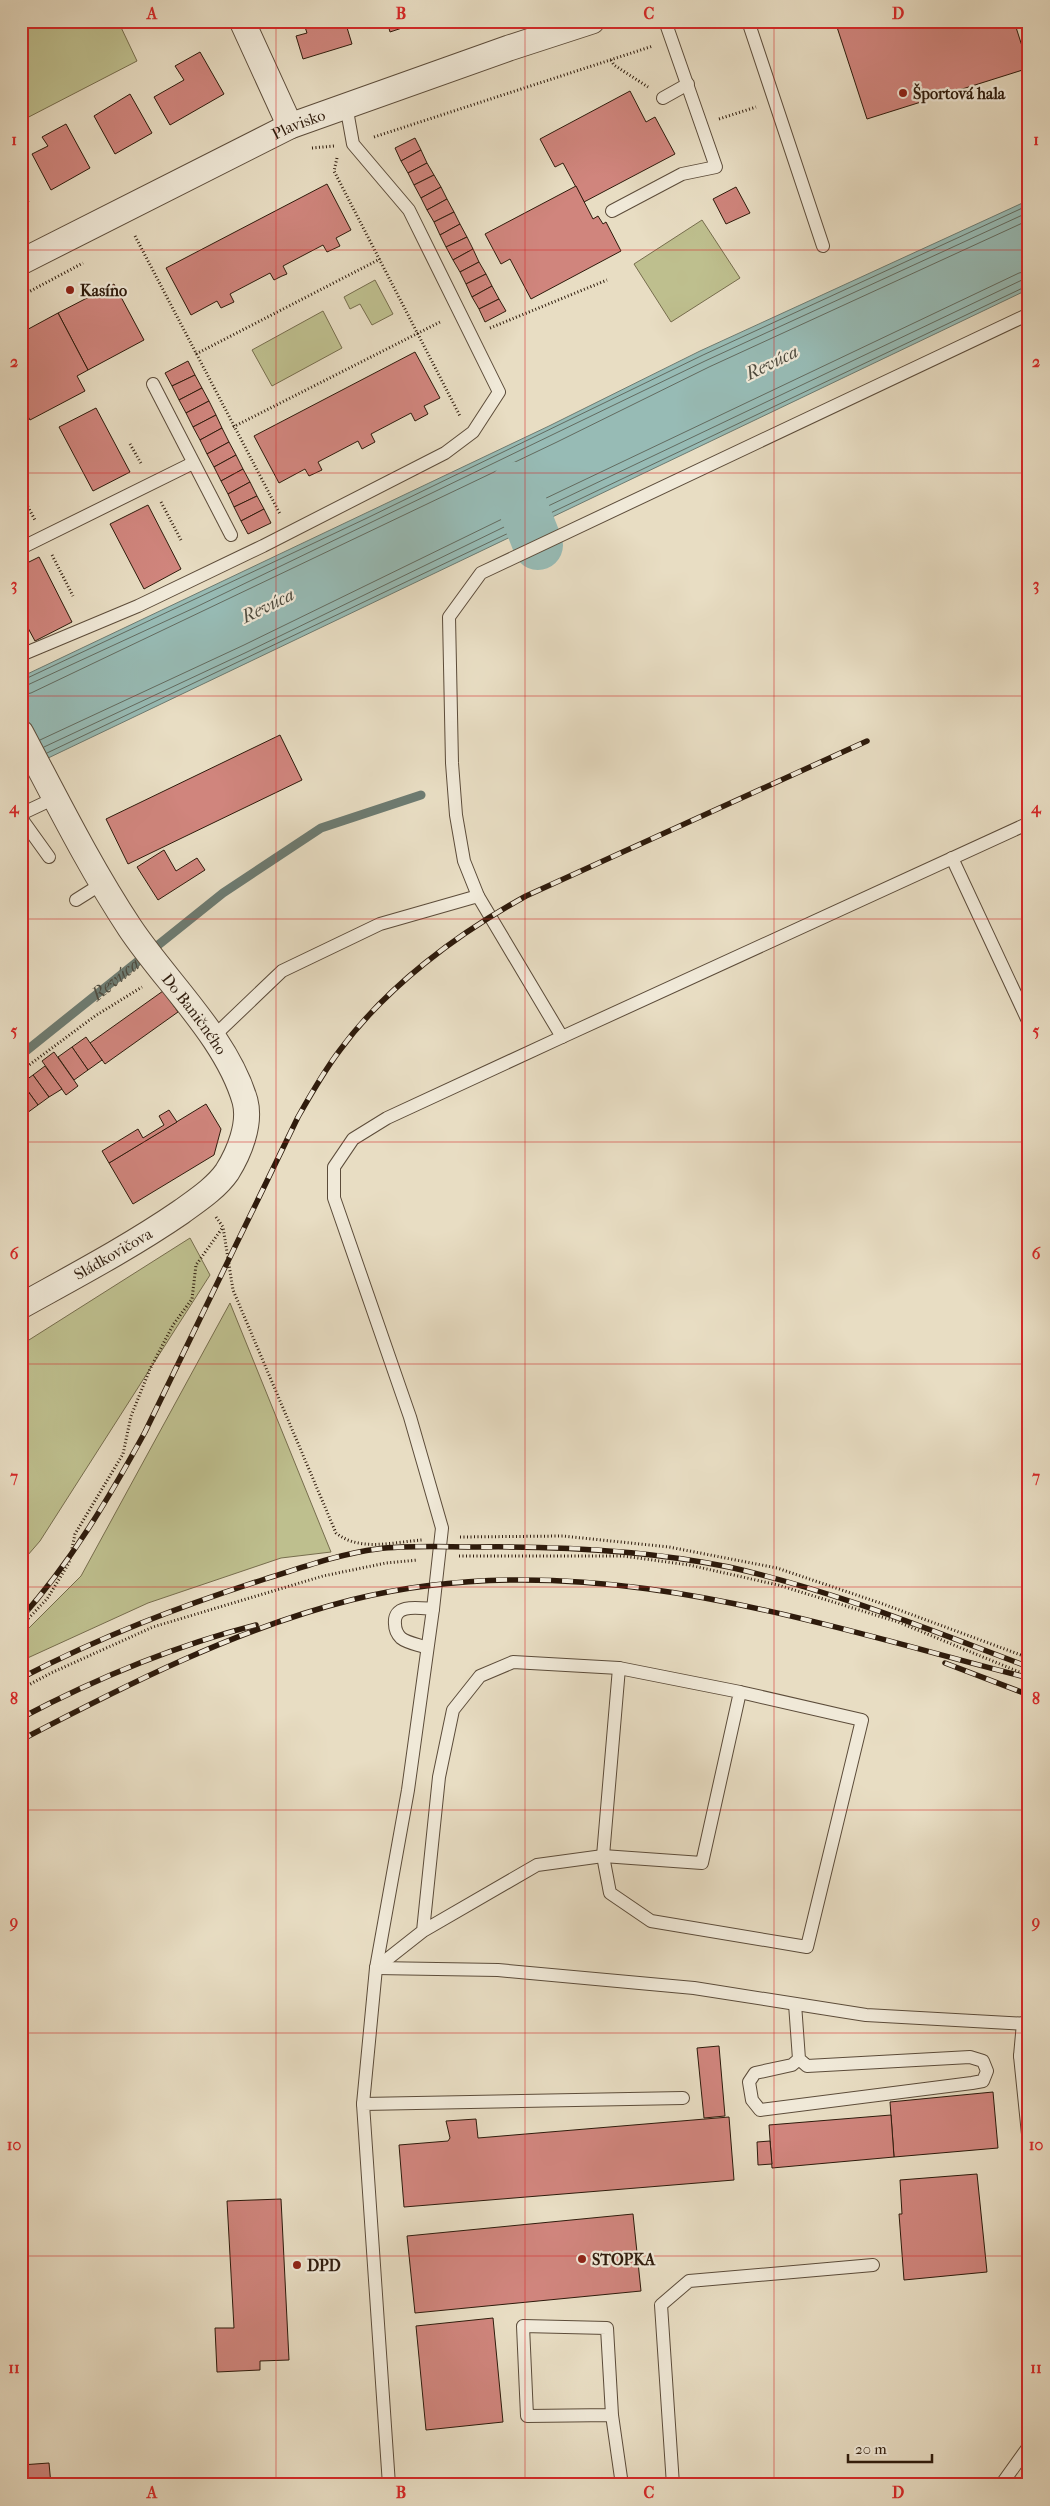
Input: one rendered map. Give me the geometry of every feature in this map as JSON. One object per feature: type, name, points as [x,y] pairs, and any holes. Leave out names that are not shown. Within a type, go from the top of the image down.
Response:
[{"type":"street","points":[[242,21],[290,126]]},
{"type":"street","name":"Plavisko","points":[[21,262],[290,126],[592,21]]},
{"type":"street","name":"Do Baničného","points":[[21,733],[103,883],[131,928],[213,1037],[239,1084],[246,1103],[246,1126],[240,1146],[226,1174],[202,1197]]},
{"type":"street","name":"Sládkovičova","points":[[21,1306],[147,1236],[202,1197]]},
{"type":"lane","points":[[612,211],[682,174],[716,166],[665,21]]},
{"type":"lane","points":[[748,21],[823,246]]},
{"type":"lane","points":[[663,98],[688,84]]},
{"type":"lane","points":[[21,654],[138,606],[290,533],[445,453],[473,432],[500,392],[409,210],[353,144],[346,106]]},
{"type":"lane","points":[[562,1037],[478,896],[464,861],[456,815],[449,616],[481,573],[1029,314]]},
{"type":"lane","points":[[153,384],[231,535]]},
{"type":"lane","points":[[21,548],[193,464]]},
{"type":"lane","points":[[21,814],[55,798]]},
{"type":"lane","points":[[21,818],[49,857]]},
{"type":"lane","points":[[389,2485],[364,2104],[376,1968],[408,1790],[442,1528],[410,1417],[334,1198],[334,1167],[353,1139],[387,1118],[1029,823]]},
{"type":"lane","points":[[952,858],[1029,1023]]},
{"type":"lane","points":[[76,900],[103,883]]},
{"type":"lane","points":[[213,1037],[282,971],[380,924],[478,896]]},
{"type":"lane","points":[[427,1648],[402,1639],[395,1628],[394,1618],[398,1612],[407,1608],[433,1609]]},
{"type":"lane","points":[[422,1931],[439,1777],[453,1710],[480,1676],[513,1662],[619,1668],[740,1692],[862,1720],[807,1947],[651,1921],[610,1893],[603,1856],[619,1668]]},
{"type":"lane","points":[[376,1968],[422,1931],[537,1865],[603,1856],[702,1863],[740,1692]]},
{"type":"lane","points":[[376,1968],[498,1970],[694,1988],[866,2015],[1026,2024],[1025,2056],[1028,2134]]},
{"type":"lane","points":[[795,2004],[800,2059],[807,2066],[970,2056],[983,2061],[987,2071],[983,2081],[972,2083],[760,2110],[752,2100],[749,2082],[755,2073],[765,2069],[792,2065],[800,2059]]},
{"type":"lane","points":[[364,2104],[683,2098]]},
{"type":"lane","points":[[673,2485],[662,2305],[690,2281],[873,2265]]},
{"type":"lane","points":[[612,2415],[528,2416],[523,2326],[607,2328],[612,2415],[622,2485]]},
{"type":"lane","points":[[1002,2485],[1029,2446]]},
{"type":"path","points":[[611,60],[614,65],[663,98]]},
{"type":"path","points":[[702,125],[775,100]]},
{"type":"path","points":[[338,154],[334,171],[463,422],[467,436]]},
{"type":"path","points":[[135,236],[233,428],[290,533]]},
{"type":"path","points":[[196,354],[380,259]]},
{"type":"path","points":[[473,336],[607,280]]},
{"type":"path","points":[[233,428],[431,325],[462,314]]},
{"type":"path","points":[[21,1071],[161,970]]},
{"type":"path","points":[[202,1197],[223,1227],[233,1290],[336,1533],[345,1541],[360,1545],[441,1539],[562,1536],[669,1547],[777,1568],[883,1604],[1029,1658]]},
{"type":"path","points":[[21,1626],[47,1599],[70,1563],[75,1534],[123,1454],[131,1416],[150,1369],[173,1325],[192,1299],[196,1265],[223,1227]]},
{"type":"path","points":[[21,1689],[51,1673],[153,1627],[323,1576],[386,1563],[480,1555],[623,1556],[689,1566],[778,1585],[898,1622],[1029,1676]]},
{"type":"green space","points":[[21,21],[118,21],[137,61],[21,121]]},
{"type":"green space","points":[[702,220],[740,278],[671,322],[634,264]]},
{"type":"green space","points":[[375,280],[393,314],[372,325],[360,304],[350,309],[344,297]]},
{"type":"green space","points":[[323,311],[342,348],[272,386],[252,350]]},
{"type":"green space","points":[[190,1238],[210,1275],[40,1541],[21,1563],[21,1345]]},
{"type":"green space","points":[[230,1303],[331,1552],[281,1558],[148,1603],[21,1661],[21,1636],[81,1576]]},
{"type":"water","points":[[1029,200],[1029,289],[21,771],[21,677],[549,426],[700,351]]},
{"type":"building","points":[[303,21],[345,21],[352,44],[303,59],[296,36],[307,33]]},
{"type":"building","points":[[387,21],[423,21],[390,32]]},
{"type":"building","name":"Športová hala","points":[[835,21],[1014,21],[1029,68],[867,119]]},
{"type":"building","points":[[200,52],[224,94],[170,125],[154,97],[184,80],[175,66]]},
{"type":"building","points":[[630,91],[646,122],[655,117],[675,154],[584,202],[563,163],[555,167],[540,139]]},
{"type":"building","points":[[130,94],[152,133],[115,154],[94,116]]},
{"type":"building","points":[[66,124],[90,168],[51,190],[32,154],[48,146],[42,137]]},
{"type":"building","points":[[415,138],[421,150],[401,161],[395,148]]},
{"type":"building","points":[[421,150],[427,163],[408,173],[401,161]]},
{"type":"building","points":[[427,163],[434,175],[414,185],[408,173]]},
{"type":"building","points":[[434,175],[441,187],[421,198],[414,185]]},
{"type":"building","points":[[327,184],[351,230],[336,238],[340,246],[327,252],[323,245],[283,266],[287,274],[274,280],[270,273],[230,294],[234,302],[221,308],[217,301],[191,315],[166,268]]},
{"type":"building","points":[[576,186],[593,219],[598,216],[603,224],[606,222],[621,251],[531,299],[510,259],[501,264],[485,234]]},
{"type":"building","points":[[441,187],[447,199],[427,210],[421,198]]},
{"type":"building","points":[[736,187],[750,213],[726,224],[713,199]]},
{"type":"building","points":[[21,189],[29,202],[21,206]]},
{"type":"building","points":[[447,199],[454,212],[434,222],[427,210]]},
{"type":"building","points":[[454,212],[460,224],[440,235],[434,222]]},
{"type":"building","points":[[460,224],[467,237],[446,247],[440,235]]},
{"type":"building","points":[[467,237],[473,249],[453,260],[446,247]]},
{"type":"building","points":[[473,249],[479,262],[460,272],[453,260]]},
{"type":"building","points":[[479,262],[486,274],[466,284],[460,272]]},
{"type":"building","points":[[486,274],[492,286],[472,297],[466,284]]},
{"type":"building","points":[[114,284],[144,340],[88,370],[58,313]]},
{"type":"building","points":[[492,286],[499,299],[479,309],[472,297]]},
{"type":"building","points":[[499,299],[506,311],[485,322],[479,309]]},
{"type":"building","points":[[58,313],[88,370],[77,376],[85,391],[30,420],[21,404],[21,333]]},
{"type":"building","points":[[415,352],[440,398],[424,406],[428,414],[415,421],[411,413],[371,434],[375,442],[362,449],[358,441],[318,462],[322,470],[309,476],[305,469],[279,483],[254,436]]},
{"type":"building","points":[[188,361],[195,375],[172,386],[165,373]]},
{"type":"building","points":[[195,375],[202,388],[179,400],[172,386]]},
{"type":"building","points":[[202,388],[209,401],[186,413],[179,400]]},
{"type":"building","points":[[209,401],[216,415],[193,427],[186,413]]},
{"type":"building","points":[[96,408],[130,472],[93,491],[59,427]]},
{"type":"building","points":[[216,415],[222,428],[200,440],[193,427]]},
{"type":"building","points":[[222,428],[229,442],[207,454],[200,440]]},
{"type":"building","points":[[229,442],[236,455],[214,467],[207,454]]},
{"type":"building","points":[[236,455],[243,469],[221,481],[214,467]]},
{"type":"building","points":[[243,469],[250,482],[228,494],[221,481]]},
{"type":"building","points":[[250,482],[257,496],[234,507],[228,494]]},
{"type":"building","points":[[257,496],[264,509],[241,521],[234,507]]},
{"type":"building","points":[[148,505],[181,569],[144,589],[110,524]]},
{"type":"building","points":[[264,509],[271,523],[248,534],[241,521]]},
{"type":"building","points":[[39,557],[72,622],[35,641],[21,615],[21,566]]},
{"type":"building","points":[[280,735],[302,780],[128,864],[106,819]]},
{"type":"building","points":[[164,850],[176,871],[197,858],[205,870],[158,900],[137,867]]},
{"type":"building","points":[[163,991],[178,1012],[105,1064],[90,1043]]},
{"type":"building","points":[[86,1037],[102,1060],[88,1070],[72,1047]]},
{"type":"building","points":[[72,1047],[88,1070],[74,1080],[58,1057]]},
{"type":"building","points":[[54,1052],[78,1086],[66,1095],[42,1061]]},
{"type":"building","points":[[45,1066],[62,1089],[49,1097],[33,1075]]},
{"type":"building","points":[[33,1075],[49,1097],[38,1105],[22,1083]]},
{"type":"building","points":[[22,1083],[38,1105],[27,1113],[21,1106]]},
{"type":"building","points":[[206,1104],[221,1129],[214,1155],[133,1204],[109,1163]]},
{"type":"building","points":[[21,1106],[27,1113],[21,1117]]},
{"type":"building","points":[[169,1110],[177,1122],[109,1163],[102,1151],[138,1129],[143,1138],[164,1125],[159,1116]]},
{"type":"building","points":[[719,2046],[725,2116],[704,2118],[697,2048]]},
{"type":"building","points":[[993,2092],[998,2148],[894,2157],[890,2102]]},
{"type":"building","points":[[891,2115],[894,2157],[772,2168],[769,2125]]},
{"type":"building","points":[[729,2117],[734,2180],[404,2207],[399,2145],[448,2141],[450,2138],[446,2121],[476,2119],[478,2138]]},
{"type":"building","points":[[770,2141],[772,2164],[758,2165],[757,2142]]},
{"type":"building","points":[[977,2174],[987,2272],[904,2280],[899,2214],[902,2214],[900,2180]]},
{"type":"building","points":[[281,2199],[289,2360],[260,2361],[260,2370],[217,2372],[215,2328],[234,2328],[227,2201]]},
{"type":"building","points":[[633,2214],[641,2291],[415,2313],[407,2236]]},
{"type":"building","points":[[493,2318],[503,2422],[426,2430],[416,2326]]},
{"type":"building","points":[[49,2463],[51,2485],[21,2485],[21,2465]]},
{"type":"waterway","name":"Revúca","points":[[515,487],[538,545]]},
{"type":"waterway","name":"Revúca","points":[[21,1055],[223,893],[321,828],[421,795]]},
{"type":"railway","points":[[21,1618],[73,1552],[117,1481],[145,1432],[298,1117],[334,1058],[379,1004],[401,983],[449,945],[474,927],[526,896],[867,741]]},
{"type":"railway","points":[[21,1678],[111,1636],[233,1590],[349,1554],[377,1549],[414,1547],[541,1547],[604,1550],[698,1561],[729,1567],[767,1576],[843,1599],[1029,1667]]},
{"type":"railway","points":[[21,1740],[141,1679],[266,1626],[351,1600],[437,1584],[523,1580],[608,1584],[693,1596],[777,1613],[1029,1678]]},
{"type":"railway","points":[[21,1718],[136,1664],[225,1633],[256,1625]]},
{"type":"railway","points":[[945,1663],[1029,1695]]},
{"type":"place","name":"Športová hala","points":[[903,93]]},
{"type":"place","name":"Kasíno","points":[[70,290]]},
{"type":"place","name":"STOPKA","points":[[582,2259]]},
{"type":"place","name":"DPD","points":[[297,2265]]}]
